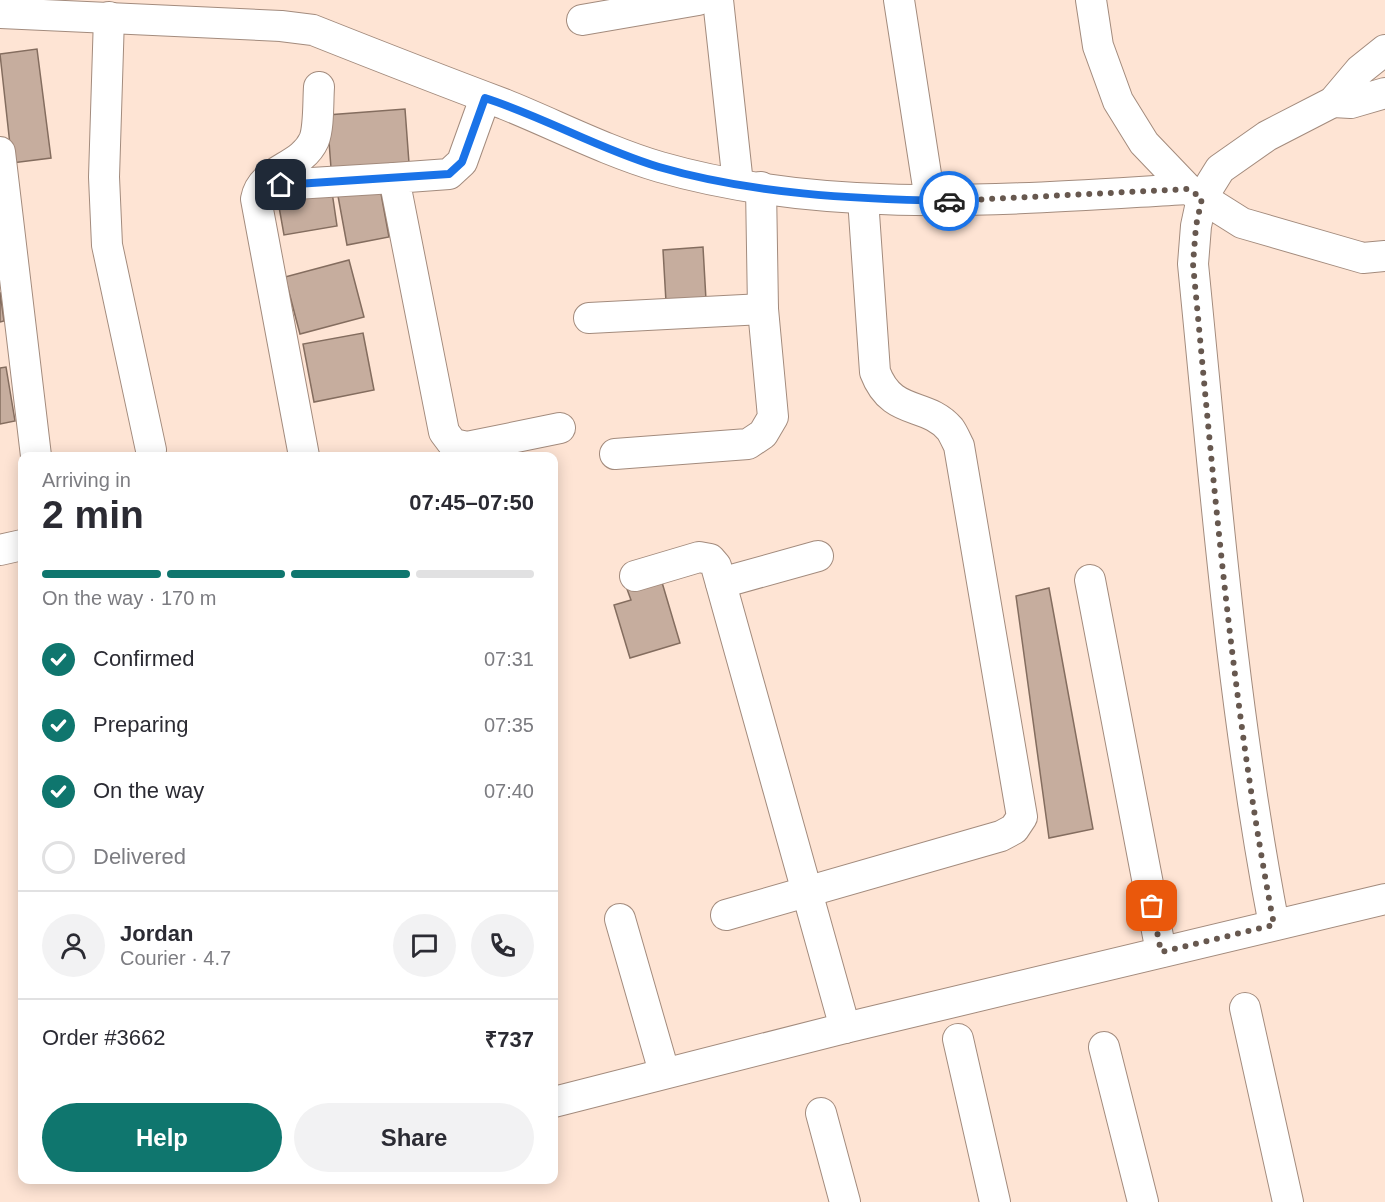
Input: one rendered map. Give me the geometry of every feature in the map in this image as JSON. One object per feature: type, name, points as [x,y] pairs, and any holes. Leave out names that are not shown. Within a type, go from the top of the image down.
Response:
[{"type":"street","points":[[582,20],[698,0]]},
{"type":"street","points":[[615,453],[748,444],[763,434],[773,417],[749,186],[718,0]]},
{"type":"street","points":[[899,0],[930,200]]},
{"type":"street","points":[[1091,0],[1098,46],[1118,101],[1144,143],[1195,194],[1242,224],[1363,258],[1385,256]]},
{"type":"street","points":[[18,9],[109,17],[280,13],[313,30],[659,167],[749,186],[863,199],[977,201],[1195,194],[1220,169],[1267,136],[1333,102],[1360,70],[1385,50]]},
{"type":"street","points":[[109,17],[104,177],[108,245],[151,450]]},
{"type":"street","points":[[303,452],[256,199],[259,186],[268,177],[291,166],[314,140],[319,87]]},
{"type":"street","points":[[1333,102],[1351,103],[1385,93]]},
{"type":"street","points":[[259,186],[449,174],[462,162],[485,98]]},
{"type":"street","points":[[0,152],[36,452]]},
{"type":"street","points":[[394,178],[444,432],[453,444],[468,447],[560,428]]},
{"type":"street","points":[[1195,194],[1196,226],[1193,264],[1220,559],[1252,812],[1274,925]]},
{"type":"street","points":[[726,915],[1000,836],[1014,829],[1022,817],[959,446],[950,429],[940,421],[891,398],[881,388],[875,372],[863,199]]},
{"type":"street","points":[[589,318],[763,309]]},
{"type":"street","points":[[0,550],[18,546]]},
{"type":"street","points":[[722,583],[818,556]]},
{"type":"street","points":[[635,576],[699,557],[710,559],[716,566],[845,1028]]},
{"type":"street","points":[[1090,580],[1161,952]]},
{"type":"street","points":[[558,1101],[664,1072],[1385,899]]},
{"type":"street","points":[[620,919],[664,1072]]},
{"type":"street","points":[[1245,1008],[1288,1202]]},
{"type":"street","points":[[958,1039],[996,1202]]},
{"type":"street","points":[[1104,1047],[1143,1202]]},
{"type":"street","points":[[821,1113],[845,1202]]},
{"type":"building","points":[[37,49],[51,158],[12,163],[0,54]]},
{"type":"building","points":[[405,109],[409,163],[331,168],[327,115]]},
{"type":"building","points":[[380,188],[389,237],[347,245],[338,196]]},
{"type":"building","points":[[332,192],[337,226],[284,235],[278,201]]},
{"type":"building","points":[[703,247],[706,300],[666,302],[663,250]]},
{"type":"building","points":[[349,260],[364,317],[300,334],[285,277]]},
{"type":"building","points":[[0,292],[4,321],[0,322]]},
{"type":"building","points":[[363,333],[374,390],[314,402],[303,344]]},
{"type":"building","points":[[6,367],[15,421],[0,424],[0,368]]},
{"type":"building","points":[[661,579],[680,643],[630,658],[614,605],[631,600],[627,589]]},
{"type":"building","points":[[1049,588],[1093,829],[1049,838],[1016,596]]},
{"type":"way so far","points":[[949,201],[1188,189],[1202,198],[1196,226],[1193,264],[1220,559],[1252,812],[1274,925],[1161,952],[1152,906]]},
{"type":"route","points":[[281,185],[449,174],[462,162],[485,98],[659,167],[738,184],[863,199],[949,201]]}]
